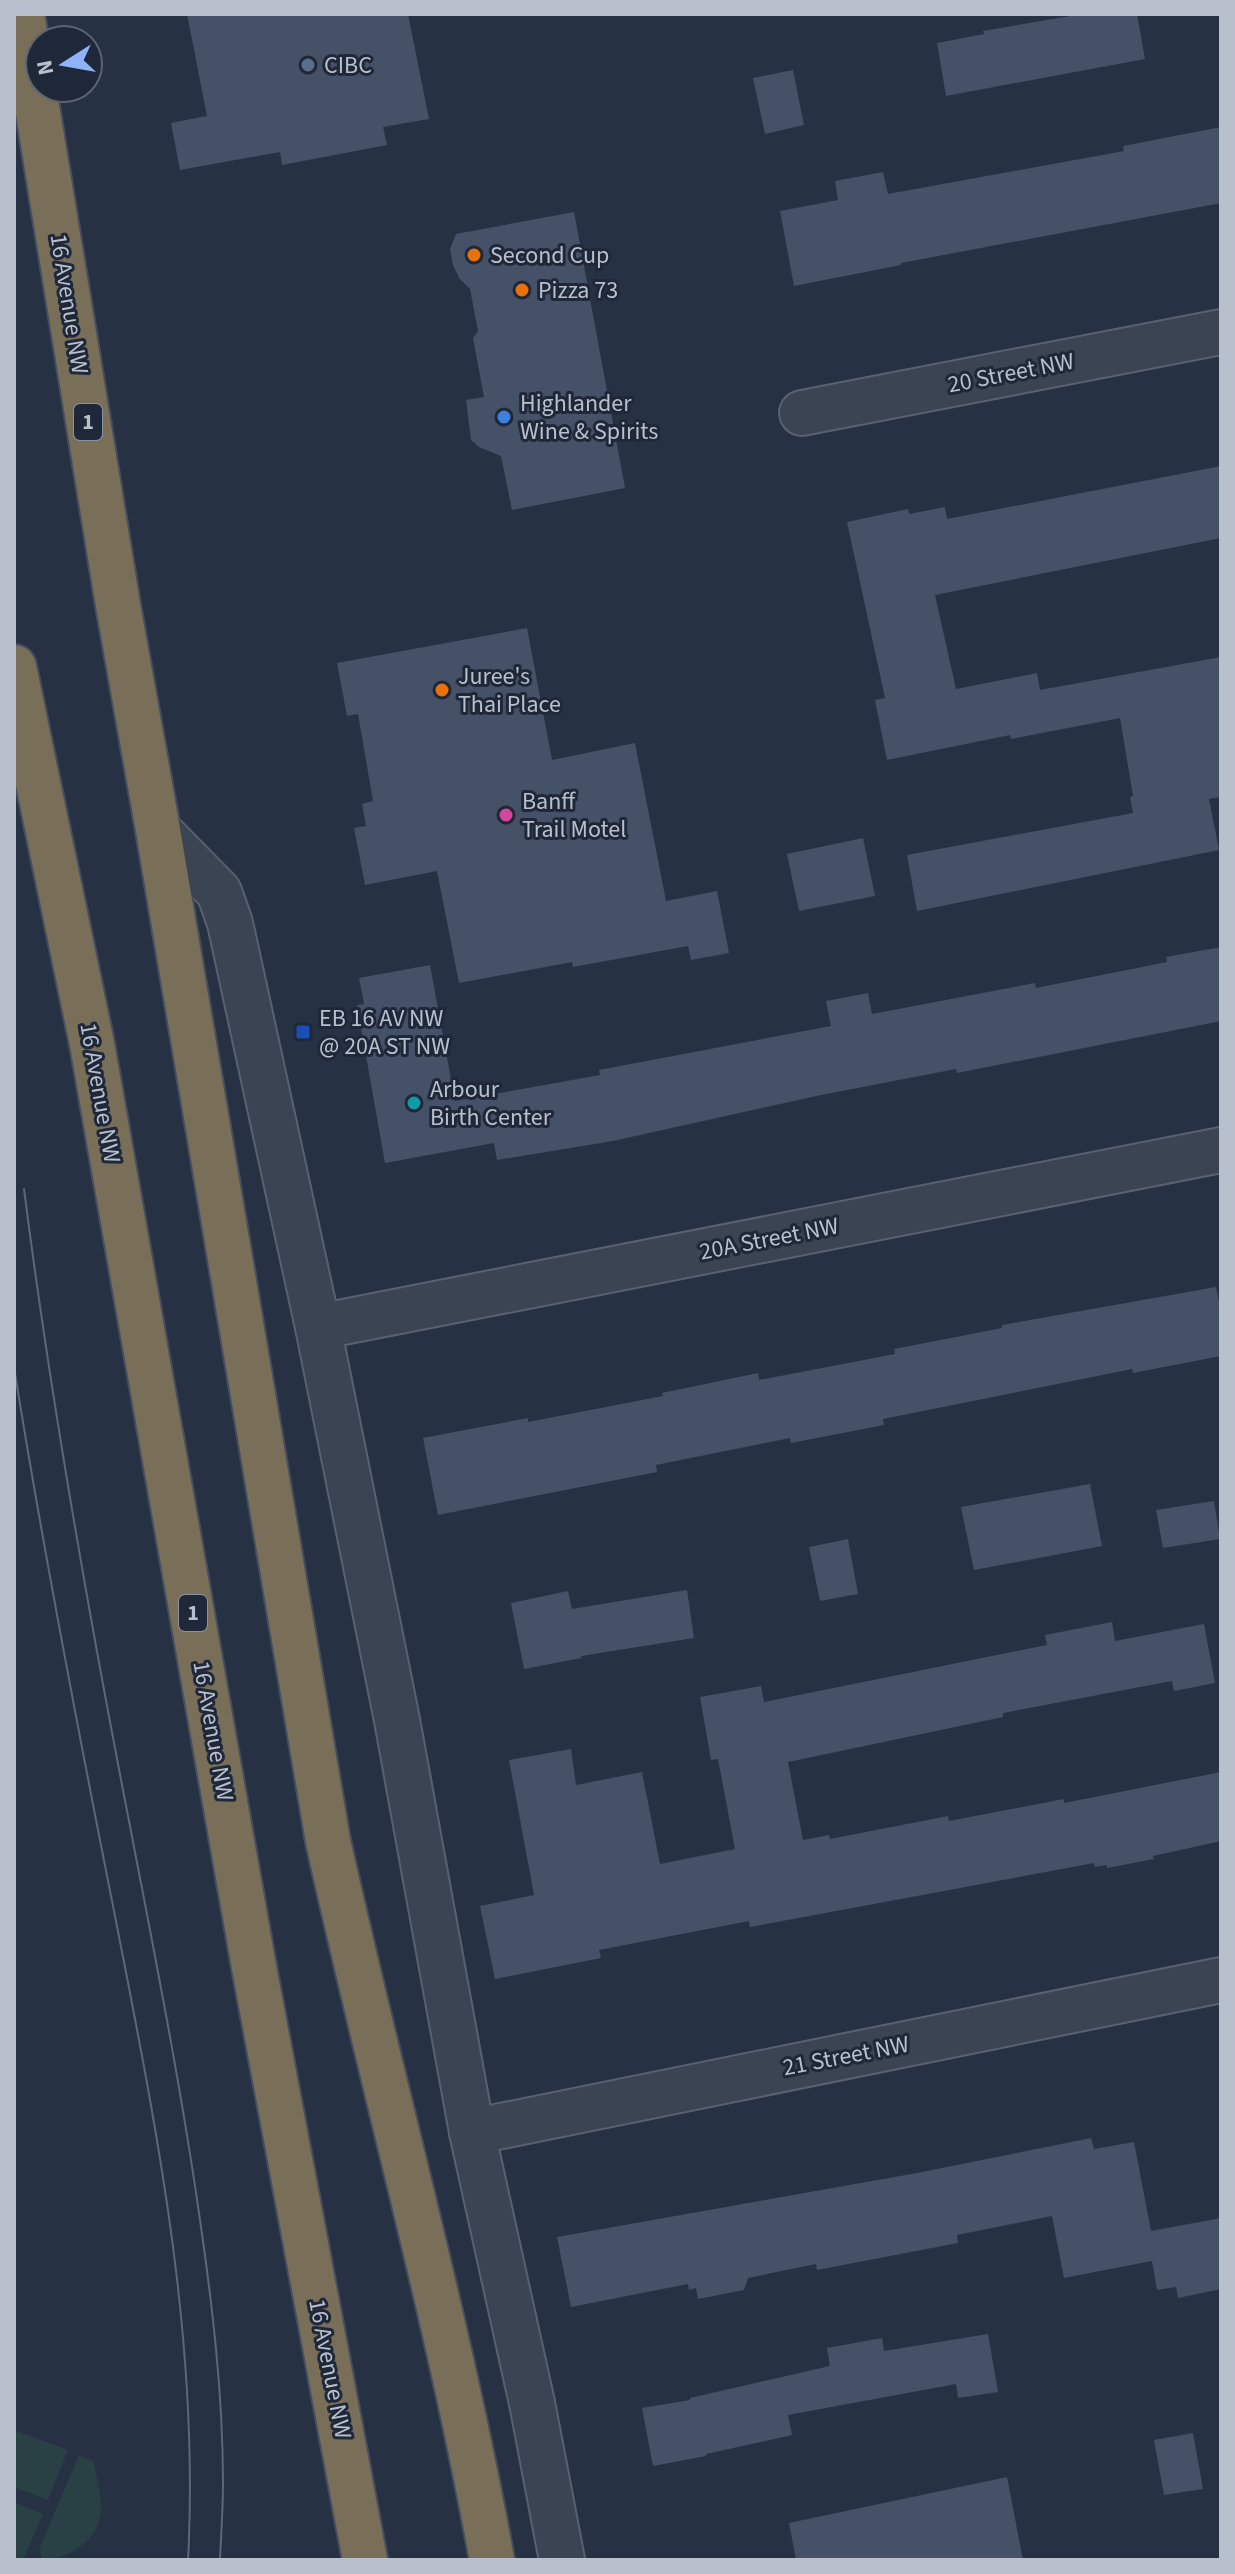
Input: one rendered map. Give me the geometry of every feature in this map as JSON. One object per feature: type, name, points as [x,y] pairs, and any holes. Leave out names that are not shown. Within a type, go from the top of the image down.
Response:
[{"type":"highway","name":"16 Avenue NW","points":[[22,14],[118,605],[328,1841],[363,1999],[449,2348],[492,2560]]},
{"type":"highway","name":"16 Avenue NW","points":[[14,667],[92,1044],[257,1982],[365,2560]]},
{"type":"street","name":"20 Street NW","points":[[802,413],[1221,332]]},
{"type":"street","points":[[158,830],[219,892],[230,923],[318,1327],[397,1720],[472,2132],[532,2403],[562,2560]]},
{"type":"street","name":"20A Street NW","points":[[318,1327],[1221,1150]]},
{"type":"street","name":"21 Street NW","points":[[472,2132],[1221,1980]]},
{"type":"green space","points":[[17,2431],[68,2450],[48,2500],[14,2487],[14,2438]]},
{"type":"green space","points":[[79,2455],[93,2461],[95,2467],[101,2504],[98,2525],[85,2543],[73,2551],[58,2558],[42,2560],[40,2547]]},
{"type":"green space","points":[[14,2502],[43,2514],[23,2560],[14,2560]]},
{"type":"building","name":"CIBC","points":[[187,14],[408,14],[429,119],[383,127],[387,145],[282,165],[280,152],[180,170],[171,123],[207,116]]},
{"type":"building","points":[[1082,14],[1137,14],[1145,59],[946,96],[937,43],[984,34],[983,31]]},
{"type":"building","points":[[793,70],[804,125],[765,134],[753,78]]},
{"type":"building","points":[[1221,127],[1221,203],[794,286],[780,211],[838,200],[835,181],[883,172],[888,194],[1124,151],[1123,146]]},
{"type":"building","points":[[574,212],[625,488],[512,510],[501,456],[479,447],[471,440],[466,400],[484,397],[473,338],[478,331],[470,289],[459,278],[450,249],[456,234]]},
{"type":"building","points":[[1221,466],[1221,538],[935,595],[956,689],[1037,673],[1040,690],[1221,657],[1221,797],[1209,799],[1219,850],[917,911],[907,855],[1133,813],[1120,718],[1011,739],[1010,735],[887,760],[875,700],[885,698],[847,522],[908,509],[909,514],[945,507],[947,519]]},
{"type":"building","points":[[527,628],[552,760],[635,743],[666,901],[717,891],[729,953],[691,960],[688,946],[573,967],[572,962],[459,983],[437,871],[365,885],[354,828],[366,826],[362,804],[373,801],[358,714],[347,716],[337,663]]},
{"type":"building","points":[[863,838],[875,896],[799,911],[787,854]]},
{"type":"building","points":[[1221,947],[1221,1021],[957,1073],[956,1069],[821,1095],[613,1141],[497,1160],[494,1143],[385,1163],[357,1005],[364,1004],[359,978],[430,965],[455,1101],[600,1075],[599,1070],[831,1026],[826,1001],[868,993],[872,1014],[1035,983],[1036,988],[1167,962],[1166,957]]},
{"type":"building","points":[[1216,1287],[1221,1312],[1221,1356],[1133,1373],[1132,1369],[883,1419],[884,1425],[791,1443],[790,1438],[656,1465],[657,1472],[438,1515],[423,1438],[663,1396],[662,1393],[758,1373],[759,1380],[895,1354],[894,1349],[1002,1328],[1002,1325]]},
{"type":"building","points":[[1090,1484],[1102,1546],[974,1570],[961,1507]]},
{"type":"building","points":[[1214,1501],[1220,1539],[1163,1548],[1156,1510]]},
{"type":"building","points":[[848,1539],[858,1594],[820,1601],[809,1547]]},
{"type":"building","points":[[687,1590],[694,1638],[581,1656],[524,1669],[511,1603],[568,1591],[572,1609]]},
{"type":"building","points":[[1112,1622],[1115,1641],[1204,1624],[1215,1683],[1174,1691],[1172,1681],[1003,1713],[1003,1717],[788,1762],[803,1840],[829,1835],[830,1839],[948,1816],[949,1821],[1064,1799],[1064,1803],[1221,1772],[1221,1841],[1107,1868],[1107,1865],[1095,1867],[1094,1863],[750,1927],[749,1921],[599,1950],[601,1958],[495,1979],[480,1906],[534,1895],[509,1760],[571,1749],[576,1785],[642,1772],[660,1864],[735,1849],[718,1759],[711,1760],[700,1697],[761,1686],[764,1702],[1047,1645],[1045,1635]]},
{"type":"building","points":[[1091,2138],[1094,2149],[1134,2142],[1151,2231],[1221,2218],[1221,2289],[1178,2298],[1176,2287],[1157,2290],[1152,2261],[1064,2278],[1052,2216],[957,2235],[958,2243],[817,2270],[816,2264],[748,2278],[744,2290],[698,2299],[696,2288],[689,2290],[688,2284],[571,2307],[557,2237],[917,2173]]},
{"type":"building","points":[[988,2334],[998,2392],[958,2398],[956,2384],[788,2415],[792,2435],[653,2466],[642,2408],[690,2400],[830,2366],[827,2348],[882,2338],[884,2351]]},
{"type":"building","points":[[1193,2433],[1203,2489],[1164,2495],[1154,2440]]},
{"type":"building","points":[[1007,2477],[1023,2560],[796,2560],[789,2523]]},
{"type":"tram line","points":[[24,1189],[71,1506],[184,2114],[199,2213],[219,2381],[223,2483],[220,2560]]},
{"type":"tram line","points":[[14,1367],[61,1639],[145,2072],[171,2234],[187,2396],[190,2478],[188,2560]]},
{"type":"place","name":"CIBC","points":[[308,65]]},
{"type":"place","name":"Second Cup","points":[[474,255]]},
{"type":"place","name":"Pizza 73","points":[[522,290]]},
{"type":"place","name":"Highlander Wine & Spirits","points":[[504,417]]},
{"type":"place","name":"Juree's Thai Place","points":[[442,690]]},
{"type":"place","name":"Banff Trail Motel","points":[[506,815]]},
{"type":"place","name":"EB 16 AV NW @ 20A ST NW","points":[[303,1032]]},
{"type":"place","name":"Arbour Birth Center","points":[[414,1103]]}]
